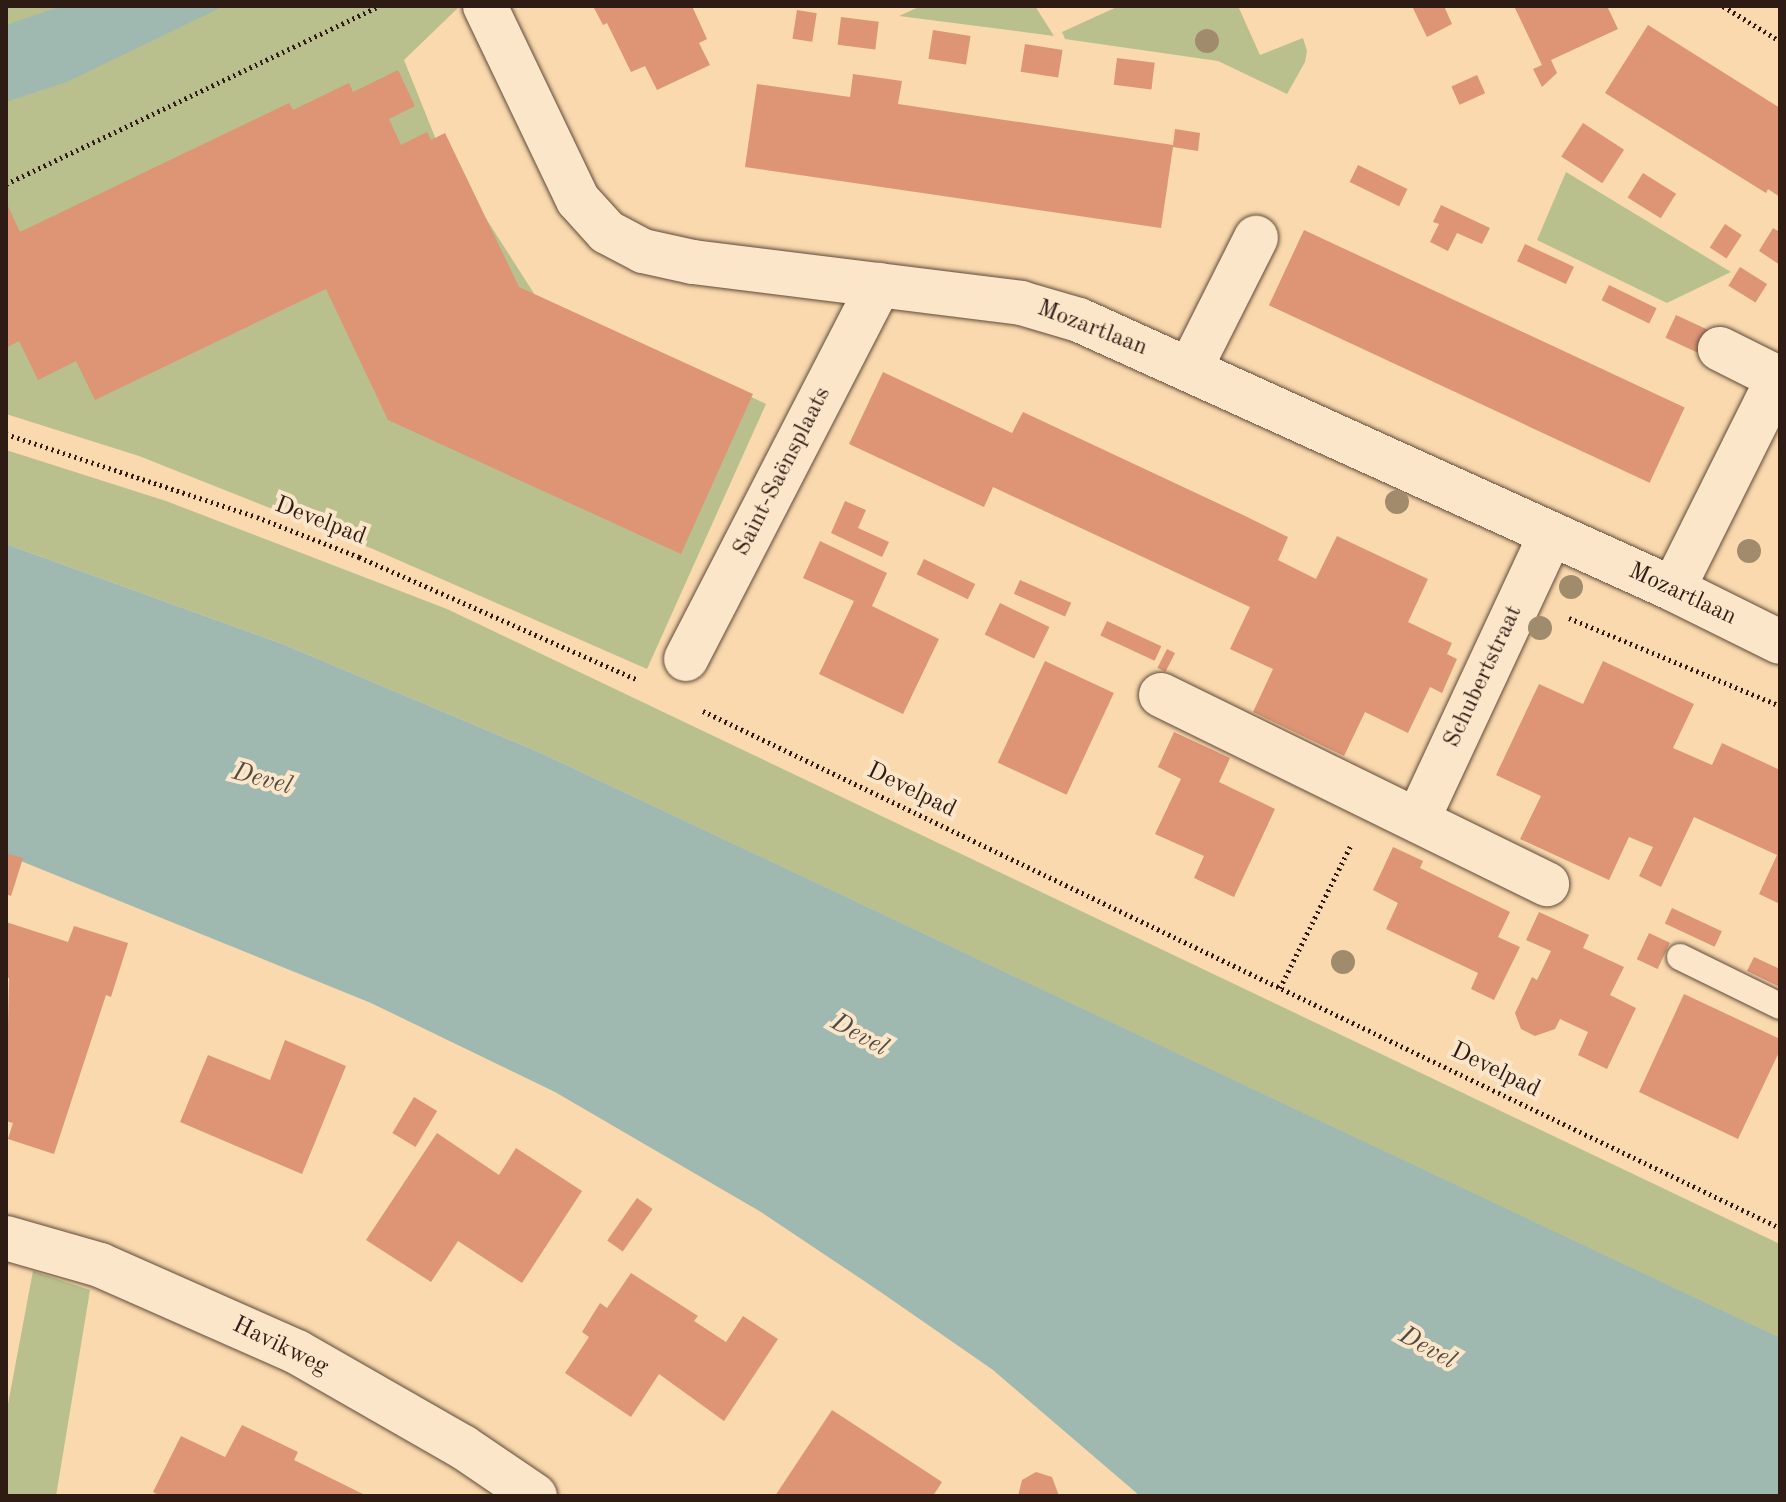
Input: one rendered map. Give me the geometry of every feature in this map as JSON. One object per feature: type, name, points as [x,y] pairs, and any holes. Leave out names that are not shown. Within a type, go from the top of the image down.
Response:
[{"type":"street","name":"Mozartlaan","points":[[485,6],[578,200],[607,232],[643,251],[693,262],[1021,303],[1079,320],[1550,536],[1673,589],[1780,642]]},
{"type":"street","points":[[1190,369],[1256,238]]},
{"type":"street","name":"Saint-Saënsplaats","points":[[686,659],[879,285]]},
{"type":"street","points":[[1673,589],[1778,378],[1720,349]]},
{"type":"street","name":"Schubertstraat","points":[[1418,819],[1550,536]]},
{"type":"street","points":[[1161,695],[1547,884]]},
{"type":"street","name":"Havikweg","points":[[6,1238],[100,1265],[297,1352],[463,1447],[535,1496]]},
{"type":"lane","points":[[1680,957],[1780,1006]]},
{"type":"path","points":[[6,184],[379,6]]},
{"type":"path","points":[[1723,6],[1780,41]]},
{"type":"path","name":"Develpad","points":[[6,434],[257,517],[359,557],[640,681]]},
{"type":"path","points":[[1520,598],[1780,706]]},
{"type":"path","name":"Develpad","points":[[697,708],[1780,1228]]},
{"type":"path","points":[[1280,988],[1374,798]]},
{"type":"green space","points":[[6,6],[460,6],[404,60],[437,142],[535,295],[766,404],[647,669],[373,549],[139,456],[6,414]]},
{"type":"green space","points":[[921,6],[1035,6],[1054,36],[899,16]]},
{"type":"green space","points":[[1119,6],[1238,6],[1260,55],[1303,38],[1307,51],[1305,62],[1287,94],[1218,61],[1065,39],[1062,32]]},
{"type":"green space","points":[[1566,172],[1731,272],[1667,303],[1537,240]]},
{"type":"green space","points":[[6,450],[166,501],[447,609],[1780,1244],[1780,1339],[541,753],[285,645],[6,544]]},
{"type":"green space","points":[[33,1271],[90,1290],[56,1496],[6,1496],[6,1415]]},
{"type":"water","points":[[62,6],[224,6],[67,82],[6,102],[6,25]]},
{"type":"water","name":"Devel","points":[[6,544],[285,645],[541,753],[1780,1338],[1780,1496],[1140,1496],[993,1370],[882,1293],[761,1212],[555,1092],[371,1003],[6,855]]},
{"type":"building","points":[[593,6],[692,6],[707,39],[699,43],[710,65],[657,90],[645,66],[631,72],[607,23],[603,25]]},
{"type":"building","points":[[1412,6],[1444,6],[1452,24],[1427,37]]},
{"type":"building","points":[[1514,6],[1607,6],[1618,29],[1551,60],[1557,73],[1542,87],[1533,69],[1542,65]]},
{"type":"building","points":[[797,10],[817,13],[812,42],[792,39]]},
{"type":"building","points":[[841,17],[879,22],[875,49],[838,45]]},
{"type":"building","points":[[1648,25],[1780,108],[1780,197],[1768,189],[1766,193],[1605,93]]},
{"type":"building","points":[[933,30],[971,36],[966,65],[928,59]]},
{"type":"building","points":[[1025,44],[1063,50],[1058,78],[1021,72]]},
{"type":"building","points":[[1117,58],[1155,63],[1151,89],[1114,85]]},
{"type":"building","points":[[398,70],[415,106],[389,119],[401,145],[427,132],[431,140],[445,133],[519,287],[753,394],[681,554],[388,420],[326,289],[95,400],[76,361],[38,380],[19,341],[6,348],[6,202],[20,232],[289,103],[293,110],[349,83],[353,92]]},
{"type":"building","points":[[853,74],[902,81],[898,104],[1173,145],[1175,129],[1200,133],[1198,151],[1173,147],[1161,228],[745,167],[757,84],[850,97]]},
{"type":"building","points":[[1477,75],[1485,93],[1460,105],[1451,86]]},
{"type":"building","points":[[1583,123],[1624,150],[1602,183],[1561,157]]},
{"type":"building","points":[[1358,165],[1407,189],[1399,206],[1350,182]]},
{"type":"building","points":[[1643,173],[1676,194],[1661,218],[1628,198]]},
{"type":"building","points":[[1441,205],[1490,228],[1482,244],[1457,233],[1448,251],[1430,242],[1439,224],[1433,222]]},
{"type":"building","points":[[1725,224],[1742,235],[1727,258],[1710,247]]},
{"type":"building","points":[[1773,228],[1780,232],[1780,265],[1759,251]]},
{"type":"building","points":[[1304,230],[1685,407],[1650,483],[1269,305]]},
{"type":"building","points":[[1525,244],[1574,267],[1566,284],[1517,261]]},
{"type":"building","points":[[1740,267],[1767,284],[1755,303],[1728,286]]},
{"type":"building","points":[[1609,285],[1657,308],[1649,324],[1602,300]]},
{"type":"building","points":[[1676,315],[1719,335],[1708,358],[1665,338]]},
{"type":"building","points":[[883,372],[1012,433],[1023,412],[1243,515],[1288,537],[1278,560],[1316,579],[1337,536],[1428,579],[1408,622],[1452,643],[1447,654],[1457,659],[1442,693],[1430,687],[1408,733],[1365,712],[1344,756],[1253,712],[1273,669],[1230,649],[1250,607],[993,487],[984,507],[849,444]]},
{"type":"building","points":[[845,501],[866,510],[858,528],[889,542],[882,557],[831,533]]},
{"type":"building","points":[[820,541],[887,573],[872,606],[939,639],[903,714],[819,674],[854,601],[803,578]]},
{"type":"building","points":[[924,559],[975,584],[968,599],[917,574]]},
{"type":"building","points":[[1020,580],[1071,603],[1065,616],[1014,594]]},
{"type":"building","points":[[1000,603],[1049,627],[1034,659],[985,634]]},
{"type":"building","points":[[1107,621],[1161,646],[1155,661],[1100,636]]},
{"type":"building","points":[[1167,649],[1175,653],[1165,672],[1157,668]]},
{"type":"building","points":[[1045,661],[1114,693],[1067,795],[998,763]]},
{"type":"building","points":[[1603,661],[1694,704],[1673,748],[1712,765],[1722,743],[1780,770],[1780,904],[1759,894],[1777,855],[1694,817],[1661,887],[1639,876],[1653,847],[1629,837],[1609,880],[1520,839],[1541,796],[1496,775],[1539,684],[1583,704]]},
{"type":"building","points":[[1174,732],[1230,758],[1219,782],[1275,809],[1234,897],[1194,878],[1204,856],[1155,834],[1181,779],[1158,767]]},
{"type":"building","points":[[1393,847],[1423,861],[1420,868],[1510,912],[1498,937],[1520,947],[1494,1000],[1471,989],[1478,973],[1386,929],[1398,903],[1373,890]]},
{"type":"building","points":[[6,853],[23,858],[11,896],[6,894]]},
{"type":"building","points":[[1672,908],[1722,931],[1715,947],[1665,923]]},
{"type":"building","points":[[1539,912],[1589,935],[1583,948],[1624,967],[1610,995],[1636,1008],[1607,1069],[1578,1055],[1588,1032],[1560,1019],[1555,1029],[1535,1036],[1521,1029],[1515,1013],[1532,977],[1537,980],[1551,951],[1526,940]]},
{"type":"building","points":[[6,922],[68,942],[74,926],[128,943],[111,997],[106,995],[54,1154],[8,1139],[13,1123],[6,1121],[9,978],[6,977]]},
{"type":"building","points":[[1649,933],[1670,943],[1658,969],[1637,959]]},
{"type":"building","points":[[1754,957],[1780,969],[1780,987],[1747,971]]},
{"type":"building","points":[[1684,994],[1780,1039],[1780,1050],[1738,1139],[1639,1092]]},
{"type":"building","points":[[285,1040],[346,1066],[302,1174],[180,1122],[208,1055],[270,1080]]},
{"type":"building","points":[[414,1097],[437,1111],[416,1147],[392,1133]]},
{"type":"building","points":[[437,1133],[499,1175],[516,1148],[582,1191],[522,1283],[458,1241],[431,1282],[366,1240]]},
{"type":"building","points":[[637,1198],[653,1209],[623,1251],[607,1241]]},
{"type":"building","points":[[631,1273],[698,1316],[694,1321],[726,1342],[743,1316],[778,1339],[724,1421],[659,1374],[631,1417],[565,1373],[589,1337],[582,1332],[600,1303],[607,1308]]},
{"type":"building","points":[[832,1410],[942,1482],[933,1496],[775,1496]]},
{"type":"building","points":[[242,1425],[298,1452],[294,1460],[367,1496],[161,1496],[153,1492],[181,1436],[225,1457]]},
{"type":"building","points":[[1036,1472],[1052,1477],[1059,1496],[1018,1496],[1022,1480]]}]
